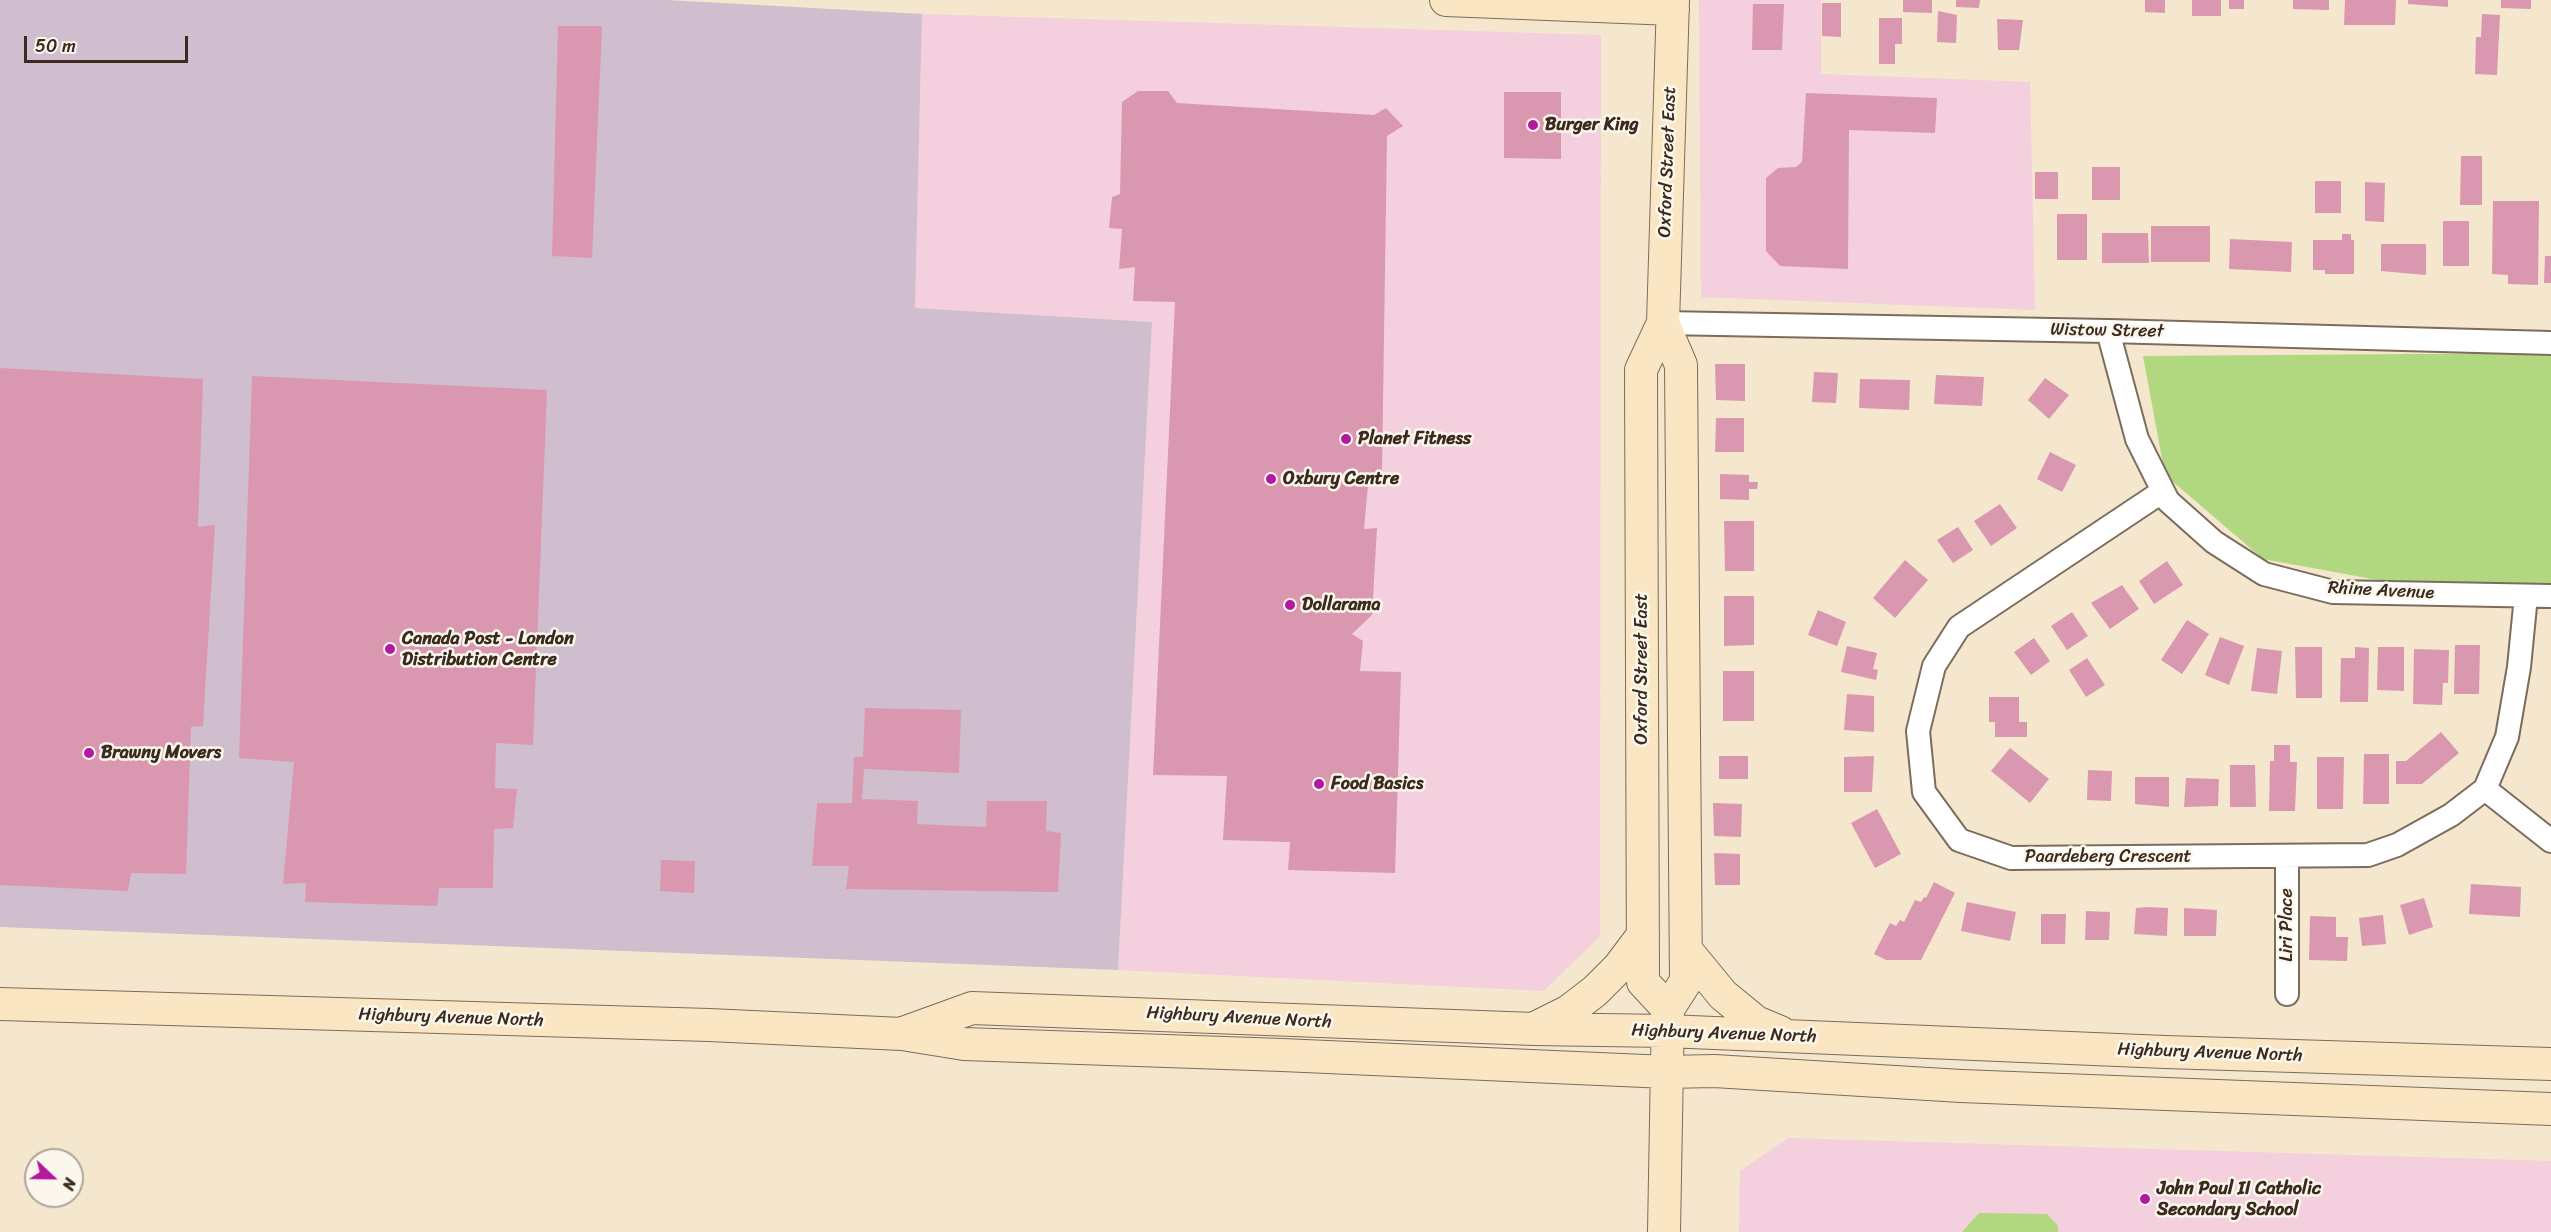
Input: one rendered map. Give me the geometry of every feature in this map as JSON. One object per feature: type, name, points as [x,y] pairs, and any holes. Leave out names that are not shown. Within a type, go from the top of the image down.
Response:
[{"type":"main road","points":[[1446,0],[1673,4]]},
{"type":"main road","name":"Oxford Street East","points":[[1667,1020],[1643,982],[1641,370],[1663,323],[1673,4]]},
{"type":"main road","name":"Oxford Street East","points":[[1663,323],[1681,365],[1686,950],[1686,981],[1667,1020]]},
{"type":"main road","points":[[1534,1029],[1569,1011],[1595,991],[1618,967],[1643,935]]},
{"type":"main road","points":[[1686,950],[1707,979],[1740,1010],[1756,1022],[1787,1035]]},
{"type":"main road","name":"Highbury Avenue North","points":[[0,1004],[709,1025],[902,1034],[975,1045],[1294,1055],[1666,1072],[1714,1071],[1961,1086],[2551,1109]]},
{"type":"main road","name":"Highbury Avenue North","points":[[902,1034],[972,1008],[1534,1029],[1667,1020],[1787,1035],[2165,1052],[2551,1064]]},
{"type":"main road","points":[[1664,1232],[1667,1020]]},
{"type":"street","name":"Wistow Street","points":[[1663,323],[2108,331],[2551,343]]},
{"type":"street","name":"Rhine Avenue","points":[[2108,331],[2137,439],[2168,501],[2214,542],[2264,574],[2332,592],[2551,597]]},
{"type":"street","name":"Paardeberg Crescent","points":[[2163,491],[1959,627],[1934,666],[1918,731],[1924,792],[1959,840],[2011,858],[2368,855],[2397,845],[2451,815],[2485,789],[2507,737],[2519,667],[2526,596]]},
{"type":"street","points":[[2485,789],[2551,841]]},
{"type":"street","name":"Liri Place","points":[[2287,994],[2288,856]]},
{"type":"shaded area","points":[[0,0],[667,0],[922,14],[915,308],[1152,322],[1118,970],[0,927]]},
{"type":"shaded area","points":[[1699,0],[1821,0],[1821,74],[2030,82],[2035,310],[1701,297]]},
{"type":"shaded area","points":[[922,14],[1601,35],[1600,936],[1544,991],[1118,970],[1152,322],[915,308]]},
{"type":"shaded area","name":"John Paul II Catholic Secondary School","points":[[1788,1138],[2551,1161],[2551,1232],[1739,1232],[1740,1171]]},
{"type":"green space","points":[[2551,353],[2551,590],[2389,582],[2263,559],[2165,475],[2143,356]]},
{"type":"green space","points":[[1979,1213],[2047,1214],[2058,1226],[2058,1232],[1962,1232]]},
{"type":"building","points":[[1903,0],[1932,0],[1932,13],[1903,12]]},
{"type":"building","points":[[1956,0],[1980,0],[1979,8],[1956,7]]},
{"type":"building","points":[[2145,0],[2165,0],[2165,13],[2145,12]]},
{"type":"building","points":[[2192,0],[2221,0],[2221,16],[2192,16]]},
{"type":"building","points":[[2229,0],[2244,0],[2244,9],[2229,9]]},
{"type":"building","points":[[2293,0],[2329,0],[2329,10],[2293,9]]},
{"type":"building","points":[[2345,0],[2396,0],[2395,25],[2344,25]]},
{"type":"building","points":[[2408,0],[2448,0],[2448,7],[2408,4]]},
{"type":"building","points":[[2501,0],[2531,0],[2531,9],[2501,8]]},
{"type":"building","points":[[1822,3],[1841,3],[1841,37],[1822,36]]},
{"type":"building","points":[[1753,4],[1784,4],[1782,50],[1752,50]]},
{"type":"building","points":[[1938,11],[1957,15],[1956,43],[1937,42]]},
{"type":"building","points":[[2482,14],[2500,15],[2497,75],[2475,74],[2476,37],[2481,37]]},
{"type":"building","points":[[1879,18],[1902,18],[1902,44],[1895,44],[1895,64],[1879,64]]},
{"type":"building","points":[[1997,19],[2023,20],[2019,50],[1998,50]]},
{"type":"building","points":[[558,26],[602,26],[592,258],[552,256]]},
{"type":"building","name":"Oxbury Centre","points":[[1138,91],[1168,91],[1177,103],[1374,115],[1386,108],[1403,126],[1387,136],[1382,471],[1368,486],[1364,529],[1377,528],[1372,615],[1352,634],[1363,641],[1360,671],[1401,672],[1395,873],[1288,870],[1290,842],[1223,840],[1227,776],[1153,775],[1175,302],[1133,301],[1135,267],[1119,269],[1122,229],[1109,228],[1112,197],[1120,194],[1122,102]]},
{"type":"building","name":"Burger King","points":[[1504,92],[1561,92],[1561,159],[1504,158]]},
{"type":"building","points":[[1806,93],[1937,98],[1935,133],[1849,130],[1848,269],[1780,266],[1766,251],[1766,178],[1778,168],[1796,167],[1802,162]]},
{"type":"building","points":[[2461,156],[2482,156],[2482,205],[2460,205]]},
{"type":"building","points":[[2092,167],[2120,167],[2120,200],[2092,200]]},
{"type":"building","points":[[2035,172],[2058,172],[2058,199],[2035,199]]},
{"type":"building","points":[[2315,181],[2341,181],[2341,213],[2315,213]]},
{"type":"building","points":[[2365,182],[2385,183],[2384,222],[2365,221]]},
{"type":"building","points":[[2493,201],[2539,201],[2538,285],[2508,284],[2508,275],[2492,274]]},
{"type":"building","points":[[2057,214],[2087,214],[2087,260],[2057,260]]},
{"type":"building","points":[[2443,221],[2469,221],[2469,266],[2443,266]]},
{"type":"building","points":[[2151,226],[2210,226],[2210,262],[2151,262]]},
{"type":"building","points":[[2102,233],[2148,233],[2149,263],[2102,263]]},
{"type":"building","points":[[2342,234],[2351,234],[2351,240],[2354,240],[2354,274],[2325,274],[2325,270],[2313,270],[2313,240],[2342,240]]},
{"type":"building","points":[[2230,239],[2292,242],[2291,272],[2229,269]]},
{"type":"building","points":[[2381,244],[2426,244],[2426,275],[2381,271]]},
{"type":"building","points":[[2545,256],[2551,256],[2551,283],[2544,283]]},
{"type":"building","points":[[1715,364],[1745,364],[1745,401],[1716,400]]},
{"type":"building","points":[[0,368],[203,379],[198,527],[215,525],[203,726],[191,727],[186,874],[131,873],[128,891],[0,885]]},
{"type":"building","points":[[1814,372],[1838,373],[1836,403],[1812,402]]},
{"type":"building","points":[[1936,375],[1984,377],[1982,406],[1934,404]]},
{"type":"building","name":"Canada Post - London Distribution Centre","points":[[252,376],[547,390],[533,745],[496,743],[495,788],[517,789],[513,828],[494,829],[493,888],[439,888],[437,906],[305,902],[306,883],[283,884],[294,762],[239,758]]},
{"type":"building","points":[[2045,378],[2069,395],[2049,419],[2028,400]]},
{"type":"building","points":[[1860,379],[1910,380],[1909,410],[1859,408]]},
{"type":"building","points":[[1716,418],[1744,418],[1744,452],[1715,452]]},
{"type":"building","points":[[2050,452],[2076,465],[2062,492],[2037,479]]},
{"type":"building","points":[[1720,474],[1749,475],[1749,482],[1758,482],[1757,489],[1749,489],[1749,500],[1720,499]]},
{"type":"building","points":[[2000,504],[2017,528],[1991,546],[1974,521]]},
{"type":"building","points":[[1724,521],[1754,521],[1754,571],[1725,571]]},
{"type":"building","points":[[1958,527],[1973,550],[1953,563],[1937,540]]},
{"type":"building","points":[[1905,560],[1928,580],[1895,618],[1873,598]]},
{"type":"building","points":[[2167,561],[2183,585],[2154,604],[2139,581]]},
{"type":"building","points":[[2122,585],[2139,609],[2110,629],[2091,603]]},
{"type":"building","points":[[1724,596],[1754,596],[1754,645],[1724,646]]},
{"type":"building","points":[[1818,610],[1846,622],[1837,646],[1808,635]]},
{"type":"building","points":[[2072,612],[2088,636],[2067,650],[2051,626]]},
{"type":"building","points":[[2187,620],[2209,634],[2182,674],[2161,660]]},
{"type":"building","points":[[2220,637],[2244,646],[2229,685],[2205,675]]},
{"type":"building","points":[[2034,638],[2050,661],[2031,675],[2014,652]]},
{"type":"building","points":[[2455,645],[2480,645],[2479,694],[2454,694]]},
{"type":"building","points":[[1847,646],[1877,653],[1873,669],[1878,670],[1876,680],[1841,672]]},
{"type":"building","points":[[2295,647],[2322,647],[2322,698],[2296,698]]},
{"type":"building","points":[[2355,647],[2369,648],[2368,702],[2340,702],[2341,658],[2355,658]]},
{"type":"building","points":[[2378,647],[2404,647],[2404,691],[2377,690]]},
{"type":"building","points":[[2257,648],[2282,651],[2277,694],[2251,691]]},
{"type":"building","points":[[2414,649],[2449,650],[2448,683],[2443,683],[2442,705],[2413,704]]},
{"type":"building","points":[[2087,658],[2105,685],[2086,697],[2069,670]]},
{"type":"building","points":[[1723,671],[1754,671],[1754,721],[1723,721]]},
{"type":"building","points":[[1847,694],[1874,696],[1874,732],[1844,730]]},
{"type":"building","points":[[1989,697],[2019,697],[2019,722],[2027,722],[2027,737],[1995,737],[1995,722],[1989,722]]},
{"type":"building","points":[[865,708],[961,710],[959,773],[864,769],[862,799],[918,801],[917,824],[986,827],[987,801],[1047,801],[1046,831],[1061,833],[1058,892],[846,889],[849,866],[812,866],[817,803],[852,803],[854,757],[863,757]]},
{"type":"building","points":[[2441,732],[2459,753],[2422,784],[2396,784],[2396,761],[2406,761]]},
{"type":"building","points":[[2274,745],[2290,745],[2290,762],[2297,762],[2295,811],[2269,811],[2270,761],[2274,761]]},
{"type":"building","points":[[2010,748],[2049,779],[2030,803],[1991,771]]},
{"type":"building","points":[[2364,754],[2389,754],[2389,804],[2363,804]]},
{"type":"building","points":[[1719,756],[1748,756],[1748,779],[1719,779]]},
{"type":"building","points":[[1874,756],[1872,792],[1844,792],[1844,757]]},
{"type":"building","points":[[2317,757],[2344,757],[2343,809],[2317,809]]},
{"type":"building","points":[[2230,765],[2255,765],[2256,807],[2230,807]]},
{"type":"building","points":[[2088,770],[2112,771],[2111,801],[2087,800]]},
{"type":"building","points":[[2135,777],[2169,777],[2169,807],[2135,804]]},
{"type":"building","points":[[2186,778],[2219,779],[2218,806],[2184,807]]},
{"type":"building","points":[[1713,803],[1742,804],[1741,837],[1714,836]]},
{"type":"building","points":[[1877,809],[1901,854],[1875,868],[1851,823]]},
{"type":"building","points":[[1714,853],[1740,854],[1740,885],[1715,885]]},
{"type":"building","points":[[661,860],[695,861],[694,893],[660,891]]},
{"type":"building","points":[[1934,882],[1955,893],[1921,960],[1886,960],[1874,954],[1890,923],[1896,926],[1900,920],[1904,922],[1915,900],[1921,902],[1924,897],[1926,898]]},
{"type":"building","points":[[2471,884],[2521,887],[2520,917],[2469,914]]},
{"type":"building","points":[[2424,898],[2433,927],[2409,935],[2400,905]]},
{"type":"building","points":[[1967,902],[2016,912],[2010,941],[1961,931]]},
{"type":"building","points":[[2136,908],[2168,908],[2167,936],[2134,934]]},
{"type":"building","points":[[2184,908],[2217,910],[2216,936],[2184,936]]},
{"type":"building","points":[[2086,911],[2110,912],[2109,940],[2085,940]]},
{"type":"building","points":[[2041,914],[2066,914],[2065,944],[2041,944]]},
{"type":"building","points":[[2383,915],[2386,944],[2362,946],[2359,918]]},
{"type":"building","points":[[2310,916],[2336,917],[2336,937],[2348,937],[2347,961],[2309,960]]},
{"type":"place","name":"Burger King","points":[[1533,125]]},
{"type":"place","name":"Planet Fitness","points":[[1346,439]]},
{"type":"place","name":"Oxbury Centre","points":[[1271,479]]},
{"type":"place","name":"Dollarama","points":[[1290,605]]},
{"type":"place","name":"Canada Post - London Distribution Centre","points":[[390,649]]},
{"type":"place","name":"Brawny Movers","points":[[89,753]]},
{"type":"place","name":"Food Basics","points":[[1319,784]]},
{"type":"place","name":"John Paul II Catholic Secondary School","points":[[2145,1199]]}]
